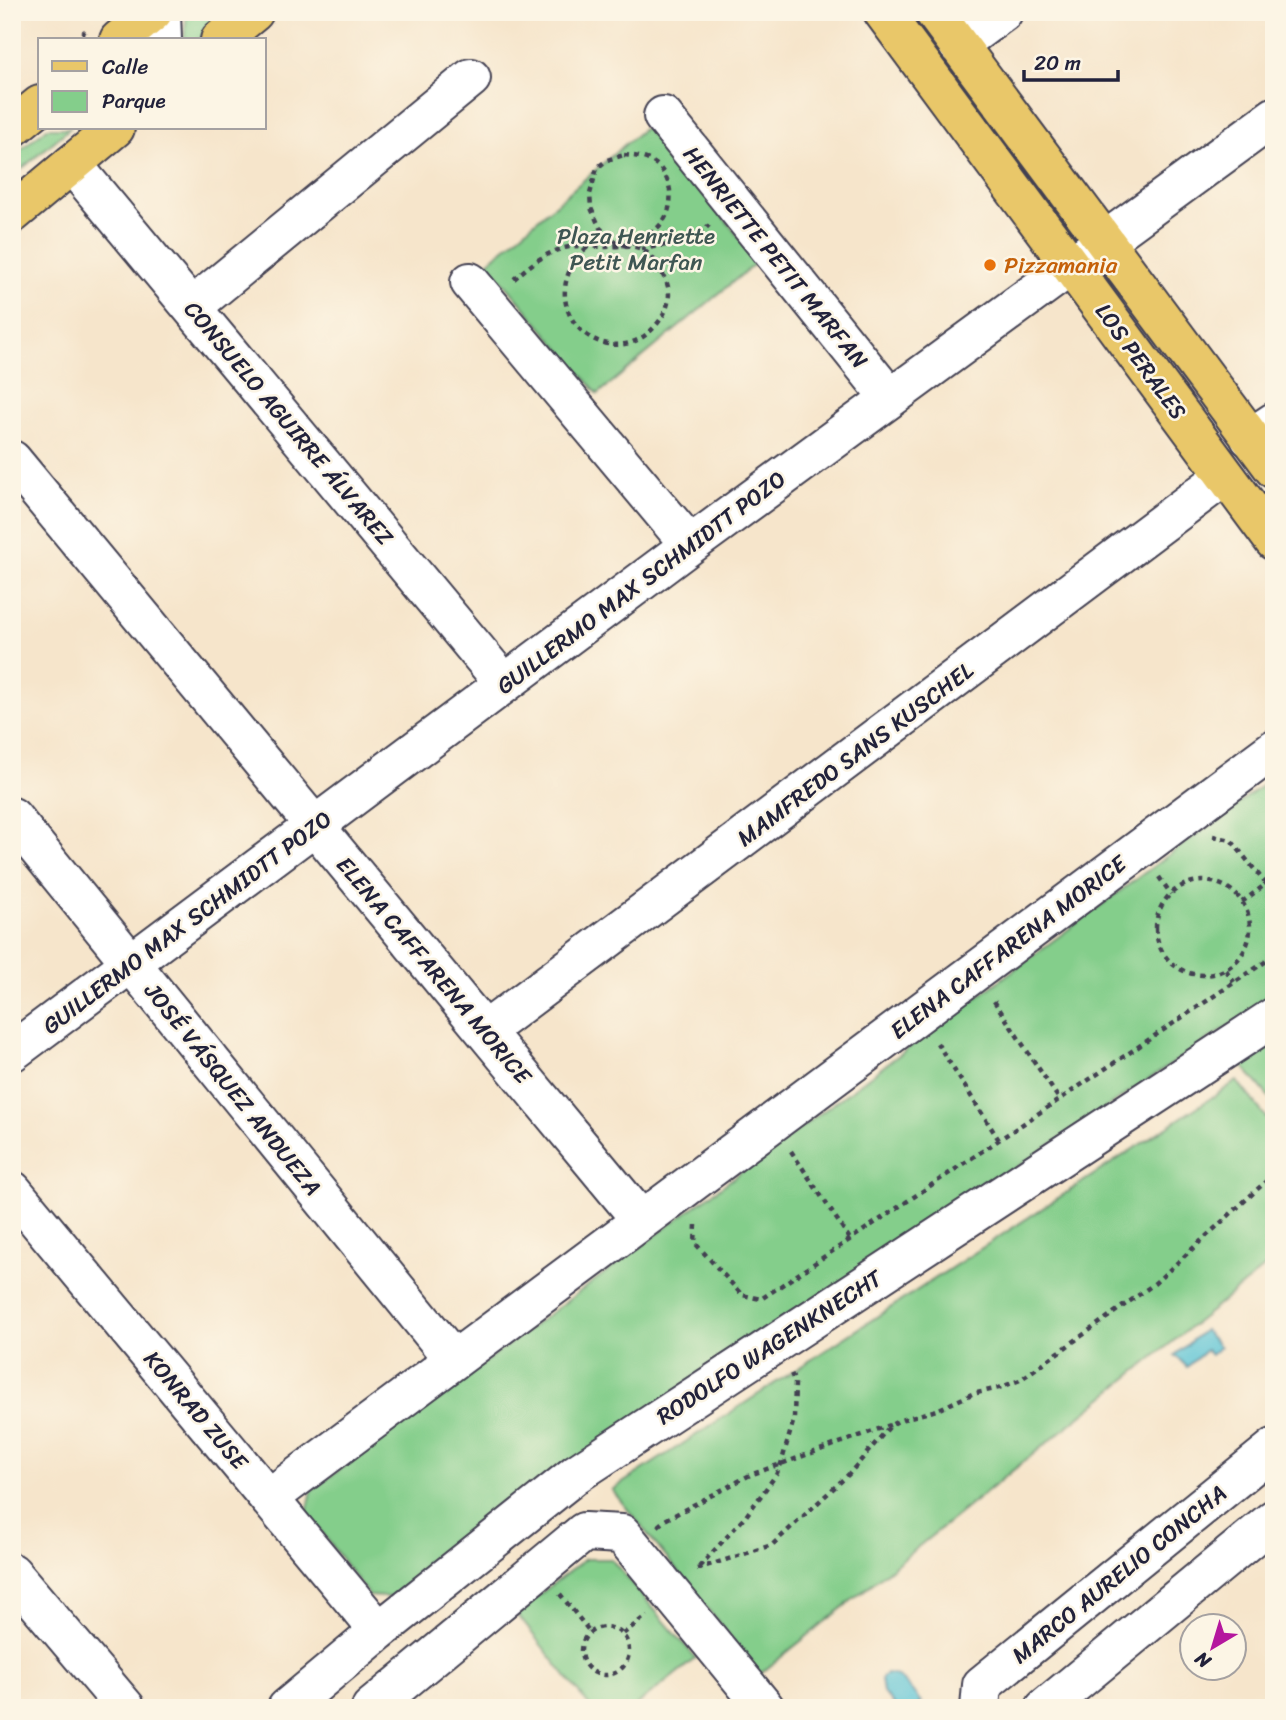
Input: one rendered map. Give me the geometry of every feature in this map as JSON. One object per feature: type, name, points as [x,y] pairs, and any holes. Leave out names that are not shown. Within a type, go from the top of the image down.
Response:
[{"type":"main road","points":[[222,38],[254,12]]},
{"type":"main road","name":"LOS PERALES","points":[[883,12],[1274,541]]},
{"type":"main road","name":"LOS PERALES","points":[[934,12],[1104,241],[1262,430],[1274,469]]},
{"type":"main road","points":[[12,128],[38,107]]},
{"type":"main road","points":[[12,214],[113,130]]},
{"type":"street","points":[[135,28],[161,12]]},
{"type":"street","points":[[958,45],[1003,12]]},
{"type":"street","points":[[192,307],[471,78]]},
{"type":"street","name":"HENRIETTE PETIT MARFAN","points":[[663,116],[890,398]]},
{"type":"street","name":"GUILLERMO MAX SCHMIDTT POZO","points":[[12,1052],[690,545],[1274,117]]},
{"type":"street","name":"CONSUELO AGUIRRE ÁLVAREZ","points":[[72,164],[504,683]]},
{"type":"street","points":[[478,293],[690,545]]},
{"type":"street","name":"ELENA CAFFARENA MORICE","points":[[12,460],[641,1220]]},
{"type":"street","name":"MAMFREDO SANS KUSCHEL","points":[[485,1031],[1226,476]]},
{"type":"street","name":"ELENA CAFFARENA MORICE","points":[[269,1498],[1274,749]]},
{"type":"street","name":"JOSÉ VÁSQUEZ ANDUEZA","points":[[12,817],[454,1360]]},
{"type":"street","name":"RODOLFO WAGENKNECHT","points":[[287,1708],[576,1474],[1274,1017]]},
{"type":"street","name":"KONRAD ZUSE","points":[[12,1190],[379,1631]]},
{"type":"street","name":"MARCO AURELIO CONCHA","points":[[980,1708],[982,1685],[1274,1448]]},
{"type":"street","points":[[1045,1708],[1274,1519]]},
{"type":"street","points":[[371,1708],[584,1532],[628,1541],[684,1582],[765,1708]]},
{"type":"street","points":[[12,1573],[126,1708]]},
{"type":"path","points":[[624,155],[638,156],[660,168],[671,194],[670,208],[657,229],[621,246],[600,228],[590,194],[597,168],[607,160],[624,155]]},
{"type":"path","points":[[478,293],[536,259],[568,247],[641,248],[675,243],[702,233],[733,203]]},
{"type":"path","points":[[588,247],[575,259],[566,279],[568,311],[587,336],[604,344],[621,345],[634,342],[649,333],[668,305],[669,287],[655,259],[641,248]]},
{"type":"path","points":[[1208,835],[1231,840],[1274,894]]},
{"type":"path","points":[[1156,874],[1171,894]]},
{"type":"path","points":[[1194,881],[1208,881],[1224,886],[1242,902],[1251,925],[1249,942],[1242,956],[1230,968],[1215,975],[1199,976],[1172,964],[1162,953],[1156,939],[1155,923],[1167,896],[1179,887],[1194,881]]},
{"type":"path","points":[[1242,902],[1266,884]]},
{"type":"path","points":[[696,1223],[695,1243],[741,1295],[761,1299],[1274,956]]},
{"type":"path","points":[[1226,970],[1234,982]]},
{"type":"path","points":[[983,1006],[993,998],[1059,1099]]},
{"type":"path","points":[[945,1034],[936,1041],[999,1140]]},
{"type":"path","points":[[801,1144],[791,1152],[850,1239]]},
{"type":"path","points":[[628,1541],[750,1475],[900,1420],[937,1410],[972,1394],[1020,1380],[1154,1284],[1274,1174]]},
{"type":"path","points":[[684,1582],[746,1516],[781,1464],[794,1419],[795,1383],[778,1341]]},
{"type":"path","points":[[684,1582],[728,1558],[772,1545],[849,1474],[891,1425]]},
{"type":"path","points":[[540,1569],[590,1632]]},
{"type":"path","points":[[611,1628],[623,1634],[627,1641],[628,1658],[619,1671],[604,1675],[595,1673],[584,1662],[582,1646],[590,1632],[611,1628]]},
{"type":"green space","points":[[187,12],[231,12],[200,38],[184,38]]},
{"type":"green space","name":"Plaza Henriette Petit Marfan","points":[[649,124],[758,261],[598,394],[487,263]]},
{"type":"green space","points":[[45,130],[68,130],[12,177],[12,157]]},
{"type":"green space","points":[[1274,777],[1274,996],[564,1469],[402,1598],[369,1596],[307,1512],[312,1490]]},
{"type":"green space","points":[[1274,1042],[1274,1103],[1241,1064]]},
{"type":"green space","points":[[1237,1081],[1274,1127],[1274,1260],[760,1674],[612,1490]]},
{"type":"green space","points":[[585,1559],[611,1559],[696,1658],[633,1708],[591,1708],[516,1613]]},
{"type":"water","points":[[1204,1330],[1220,1347],[1211,1355],[1206,1350],[1187,1367],[1175,1355]]},
{"type":"water","points":[[886,1674],[901,1680],[921,1702],[915,1708],[896,1708],[883,1693],[881,1679]]},
{"type":"place","name":"Pizzamania","points":[[990,265]]}]
